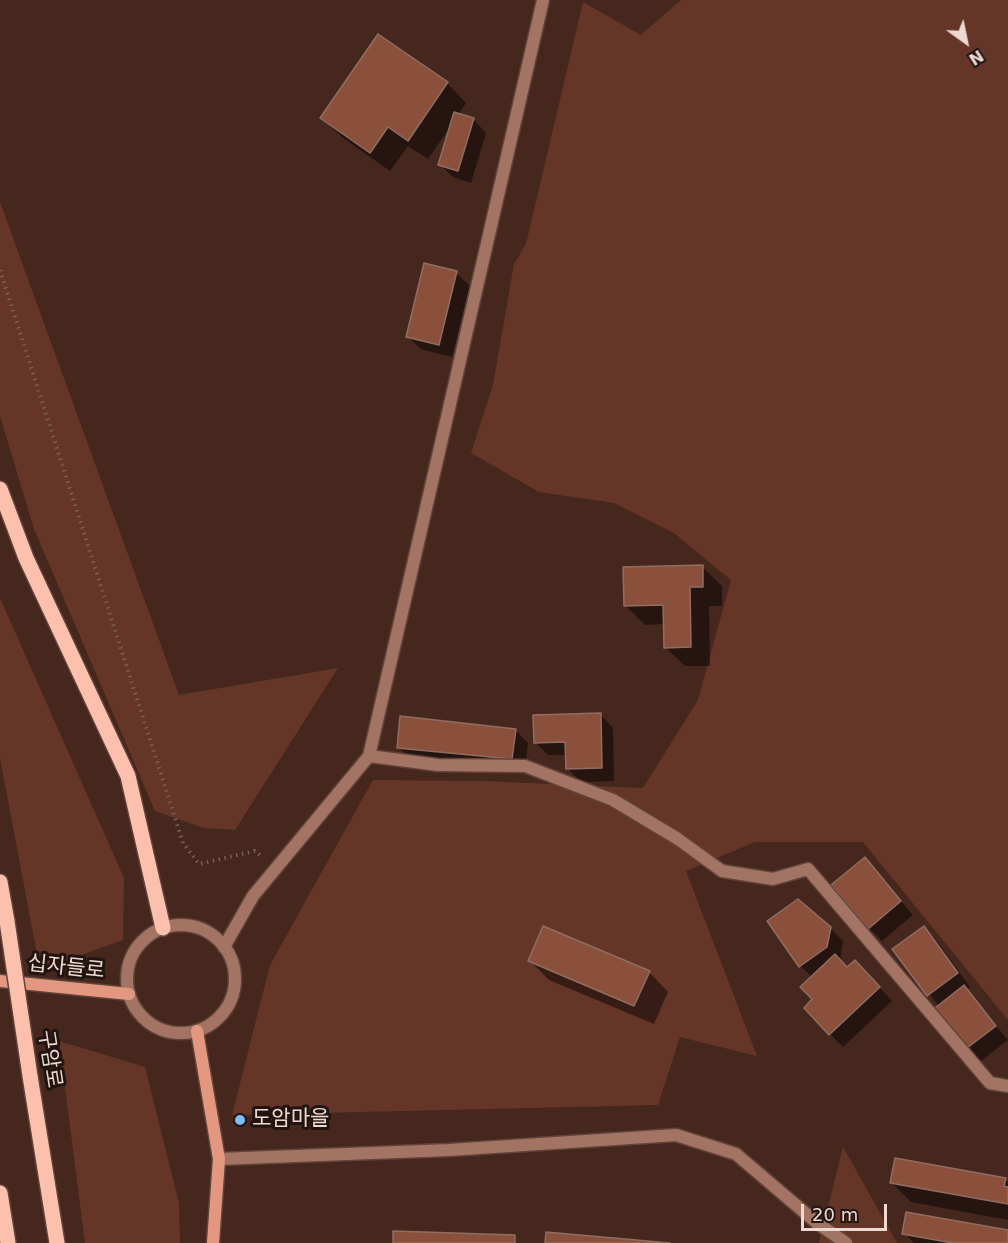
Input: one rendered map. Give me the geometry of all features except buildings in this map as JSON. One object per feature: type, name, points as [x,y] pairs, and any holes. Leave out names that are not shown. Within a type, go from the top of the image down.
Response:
[{"type":"main road","points":[[0,489],[26,558],[128,776],[163,928]]},
{"type":"main road","name":"구암로","points":[[0,882],[57,1243]]},
{"type":"main road","name":"십자들로","points":[[0,981],[129,994]]},
{"type":"main road","points":[[197,1031],[219,1159],[213,1243]]},
{"type":"main road","points":[[0,1193],[8,1243]]},
{"type":"street","points":[[224,946],[253,896],[369,756],[543,0]]},
{"type":"street","points":[[369,756],[438,765],[525,765],[613,800],[678,839],[722,871],[773,879],[808,869],[990,1083],[1008,1086]]},
{"type":"street","points":[[180,925],[197,927],[212,935],[224,946],[232,962],[235,979],[232,996],[225,1011],[212,1023],[197,1031],[180,1033],[155,1026],[136,1010],[129,994],[126,978],[133,955],[149,936],[163,928],[180,925]]},
{"type":"street","points":[[219,1159],[449,1150],[676,1135],[736,1154],[817,1223],[846,1243]]},
{"type":"path","points":[[0,270],[183,843],[199,864],[255,851],[277,868]]},
{"type":"shaded area","points":[[681,0],[1008,0],[1008,1020],[863,842],[755,842],[686,871],[757,1056],[680,1037],[658,1105],[232,1115],[270,965],[373,780],[481,781],[643,788],[698,700],[731,580],[674,533],[614,503],[539,492],[471,453],[493,385],[514,264],[526,244],[583,2],[641,35]]},
{"type":"shaded area","points":[[0,202],[179,695],[338,668],[235,830],[204,828],[155,811],[34,529],[0,416]]},
{"type":"shaded area","points":[[0,598],[124,878],[123,940],[40,970],[0,758]]},
{"type":"shaded area","points":[[59,1041],[145,1067],[179,1203],[180,1243],[85,1243]]},
{"type":"shaded area","points":[[843,1147],[897,1243],[819,1243]]},
{"type":"place","name":"도암마을","points":[[240,1120]]}]
